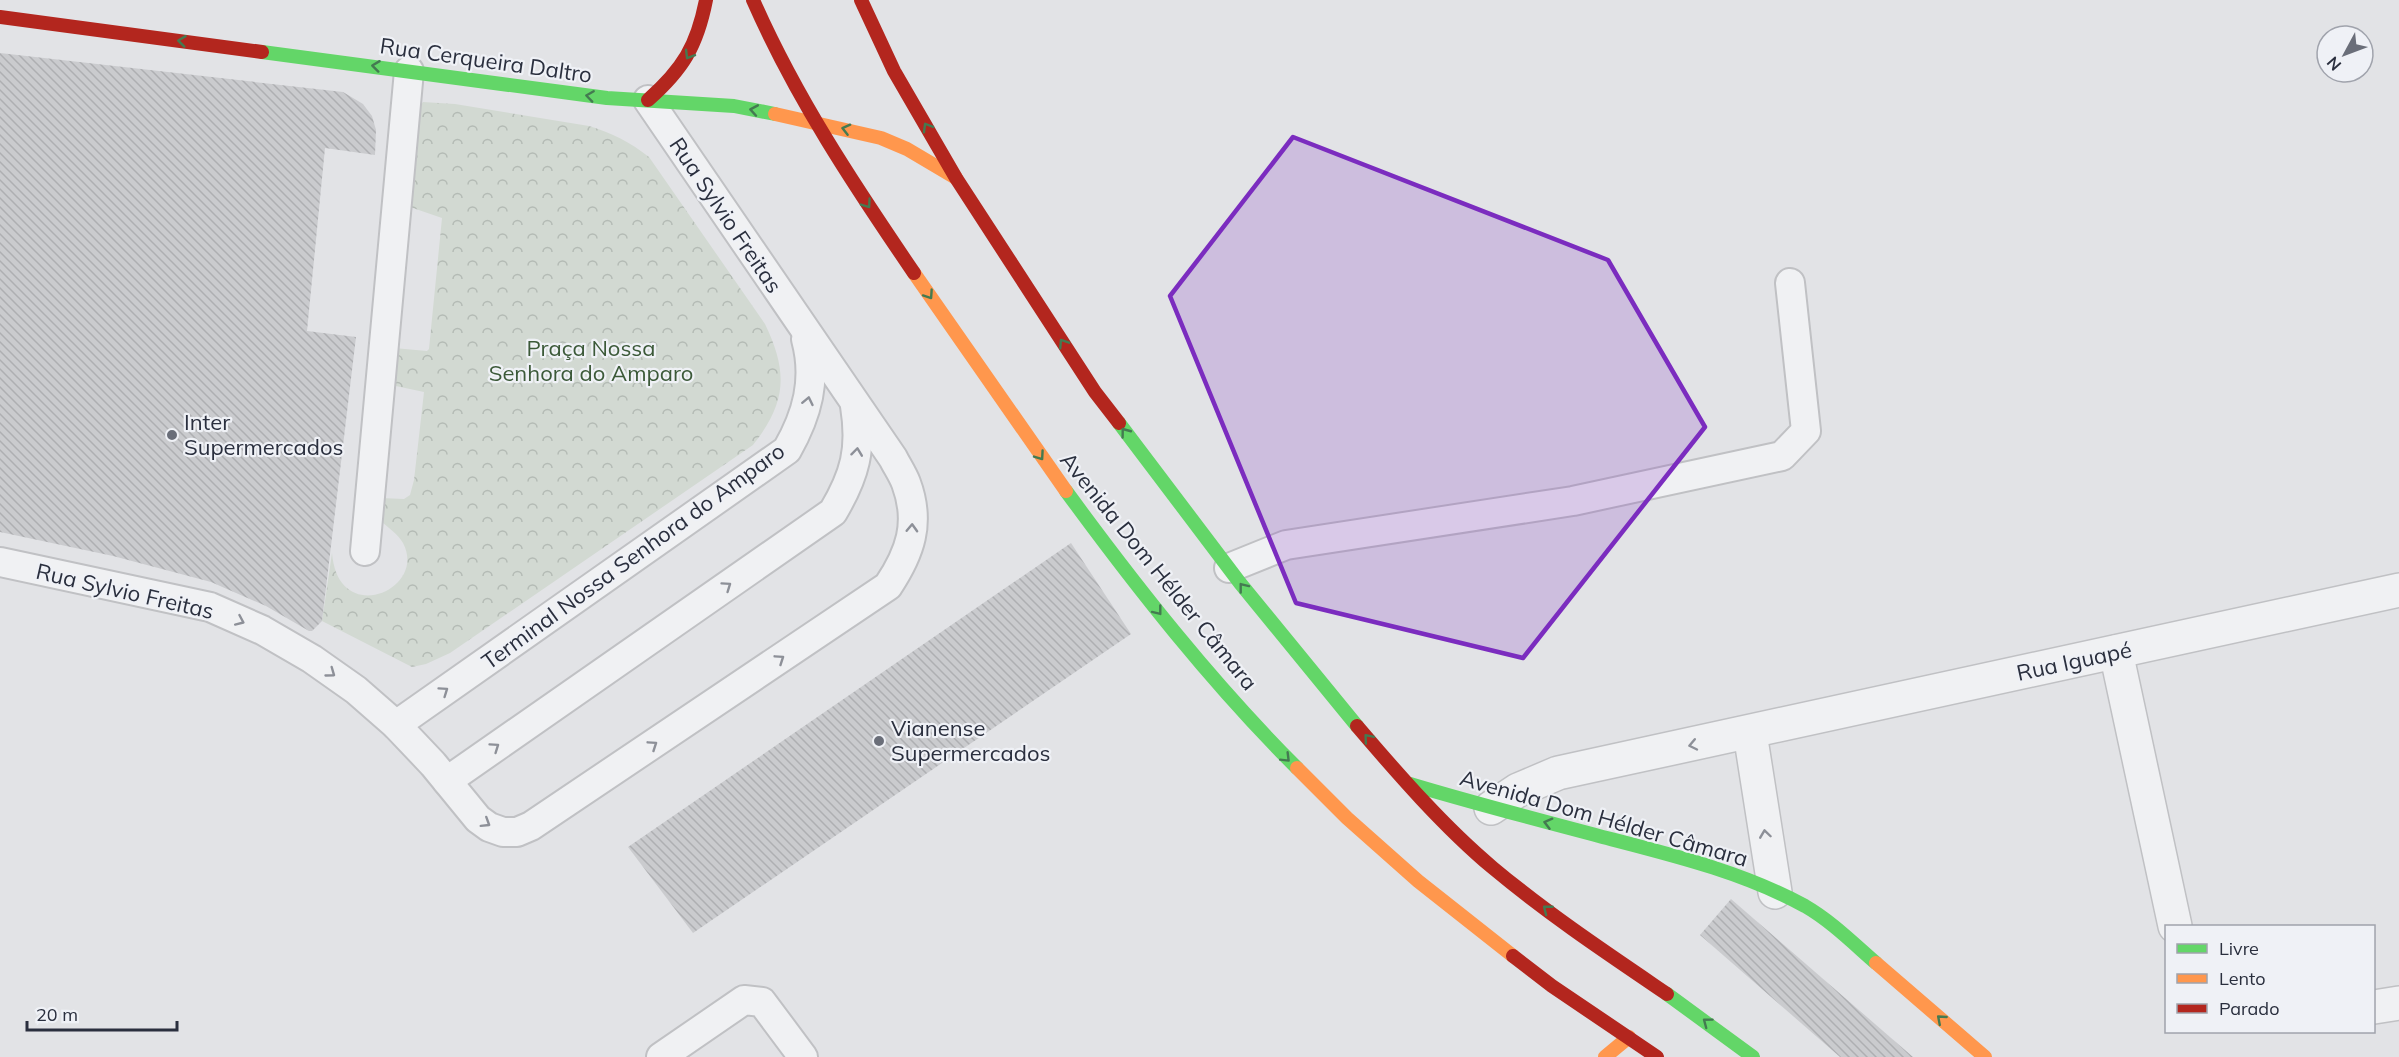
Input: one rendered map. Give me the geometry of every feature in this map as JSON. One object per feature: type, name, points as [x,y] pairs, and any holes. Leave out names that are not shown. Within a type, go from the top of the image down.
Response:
[{"type":"main road","points":[[648,100],[681,68],[696,43],[706,0]]},
{"type":"main road","name":"Avenida Dom Hélder Câmara","points":[[753,0],[770,43],[812,121],[1071,501],[1180,638],[1282,755],[1418,882],[1548,983],[1657,1057]]},
{"type":"main road","name":"Avenida Dom Hélder Câmara","points":[[861,0],[894,71],[956,178],[1095,392],[1305,664],[1405,782],[1492,867],[1582,936],[1692,1011],[1753,1057]]},
{"type":"main road","name":"Rua Cerqueira Daltro","points":[[0,17],[607,98],[734,106],[812,121],[881,138],[907,149],[956,178]]},
{"type":"main road","name":"Avenida Dom Hélder Câmara","points":[[1405,782],[1491,808],[1666,853],[1730,873],[1774,892],[1806,908],[1840,932],[1985,1057]]},
{"type":"main road","points":[[1605,1057],[1629,1037]]},
{"type":"street","name":"Rua Iguapé","points":[[1491,808],[1527,786],[1558,773],[2399,590]]},
{"type":"street","points":[[2116,652],[2175,925]]},
{"type":"street","points":[[1750,733],[1774,892]]},
{"type":"street","points":[[2375,1007],[2399,1003]]},
{"type":"lane","points":[[365,550],[409,71]]},
{"type":"lane","name":"Rua Sylvio Freitas","points":[[648,100],[804,330]]},
{"type":"lane","points":[[1229,568],[1286,545],[1573,501],[1782,456],[1806,431],[1790,283]]},
{"type":"lane","points":[[396,725],[478,819],[489,827],[503,832],[517,831],[531,826],[888,586],[903,563],[912,537],[913,509],[906,482],[893,458],[804,330]]},
{"type":"lane","name":"Terminal Nossa Senhora do Amparo","points":[[396,725],[787,450],[800,428],[809,402],[812,378],[810,353],[804,330]]},
{"type":"lane","points":[[447,781],[833,512],[847,489],[856,464],[858,443],[854,403]]},
{"type":"lane","name":"Rua Sylvio Freitas","points":[[0,562],[210,607],[262,630],[312,659],[356,690],[396,725]]},
{"type":"lane","points":[[661,1057],[744,1000],[762,1002],[803,1057]]},
{"type":"highlighted area","points":[[1293,137],[1608,260],[1705,427],[1523,658],[1296,603],[1170,296]]},
{"type":"green space","name":"Praça Nossa Senhora do Amparo","points":[[423,102],[455,104],[589,126],[620,138],[649,157],[765,324],[778,357],[780,386],[772,415],[753,445],[450,653],[426,664],[412,667],[322,621],[332,553],[338,576],[349,590],[364,595],[379,594],[393,587],[403,575],[407,560],[401,540],[380,520],[381,498],[404,499],[410,495],[414,480],[424,392],[391,385],[394,348],[427,351],[429,349],[442,218],[410,207],[418,108]]},
{"type":"building","name":"Inter Supermercados","points":[[0,53],[343,92],[363,104],[372,116],[376,130],[375,155],[325,148],[307,331],[356,337],[322,621],[312,631],[266,606],[211,582],[113,556],[0,532]]},
{"type":"building","name":"Vianense Supermercados","points":[[1071,543],[1131,634],[693,933],[628,847]]},
{"type":"building","points":[[1731,899],[1913,1057],[1840,1057],[1700,935]]},
{"type":"traffic: fast","points":[[262,52],[607,98],[734,106],[775,114]]},
{"type":"traffic: fast","points":[[1119,423],[1240,583],[1357,726]]},
{"type":"traffic: fast","points":[[1066,491],[1205,669],[1297,768]]},
{"type":"traffic: fast","points":[[1410,784],[1730,873],[1781,894],[1815,912],[1876,963]]},
{"type":"traffic: fast","points":[[1667,994],[1753,1057]]},
{"type":"traffic: slow","points":[[775,114],[881,138],[907,149],[956,178]]},
{"type":"traffic: slow","points":[[914,273],[1066,491]]},
{"type":"traffic: slow","points":[[1297,768],[1347,818],[1418,881],[1513,956]]},
{"type":"traffic: slow","points":[[1876,963],[1985,1057]]},
{"type":"traffic: slow","points":[[1605,1057],[1629,1037]]},
{"type":"traffic: jam","points":[[648,100],[671,78],[687,56],[698,31],[706,0]]},
{"type":"traffic: jam","points":[[753,0],[788,72],[827,140],[914,273]]},
{"type":"traffic: jam","points":[[861,0],[894,71],[956,178],[1095,392],[1119,423]]},
{"type":"traffic: jam","points":[[0,17],[262,52]]},
{"type":"traffic: jam","points":[[1357,726],[1439,818],[1493,868],[1557,918],[1667,994]]},
{"type":"traffic: jam","points":[[1513,956],[1552,986],[1657,1057]]},
{"type":"place","name":"Inter Supermercados","points":[[172,435]]},
{"type":"place","name":"Vianense Supermercados","points":[[879,741]]}]
